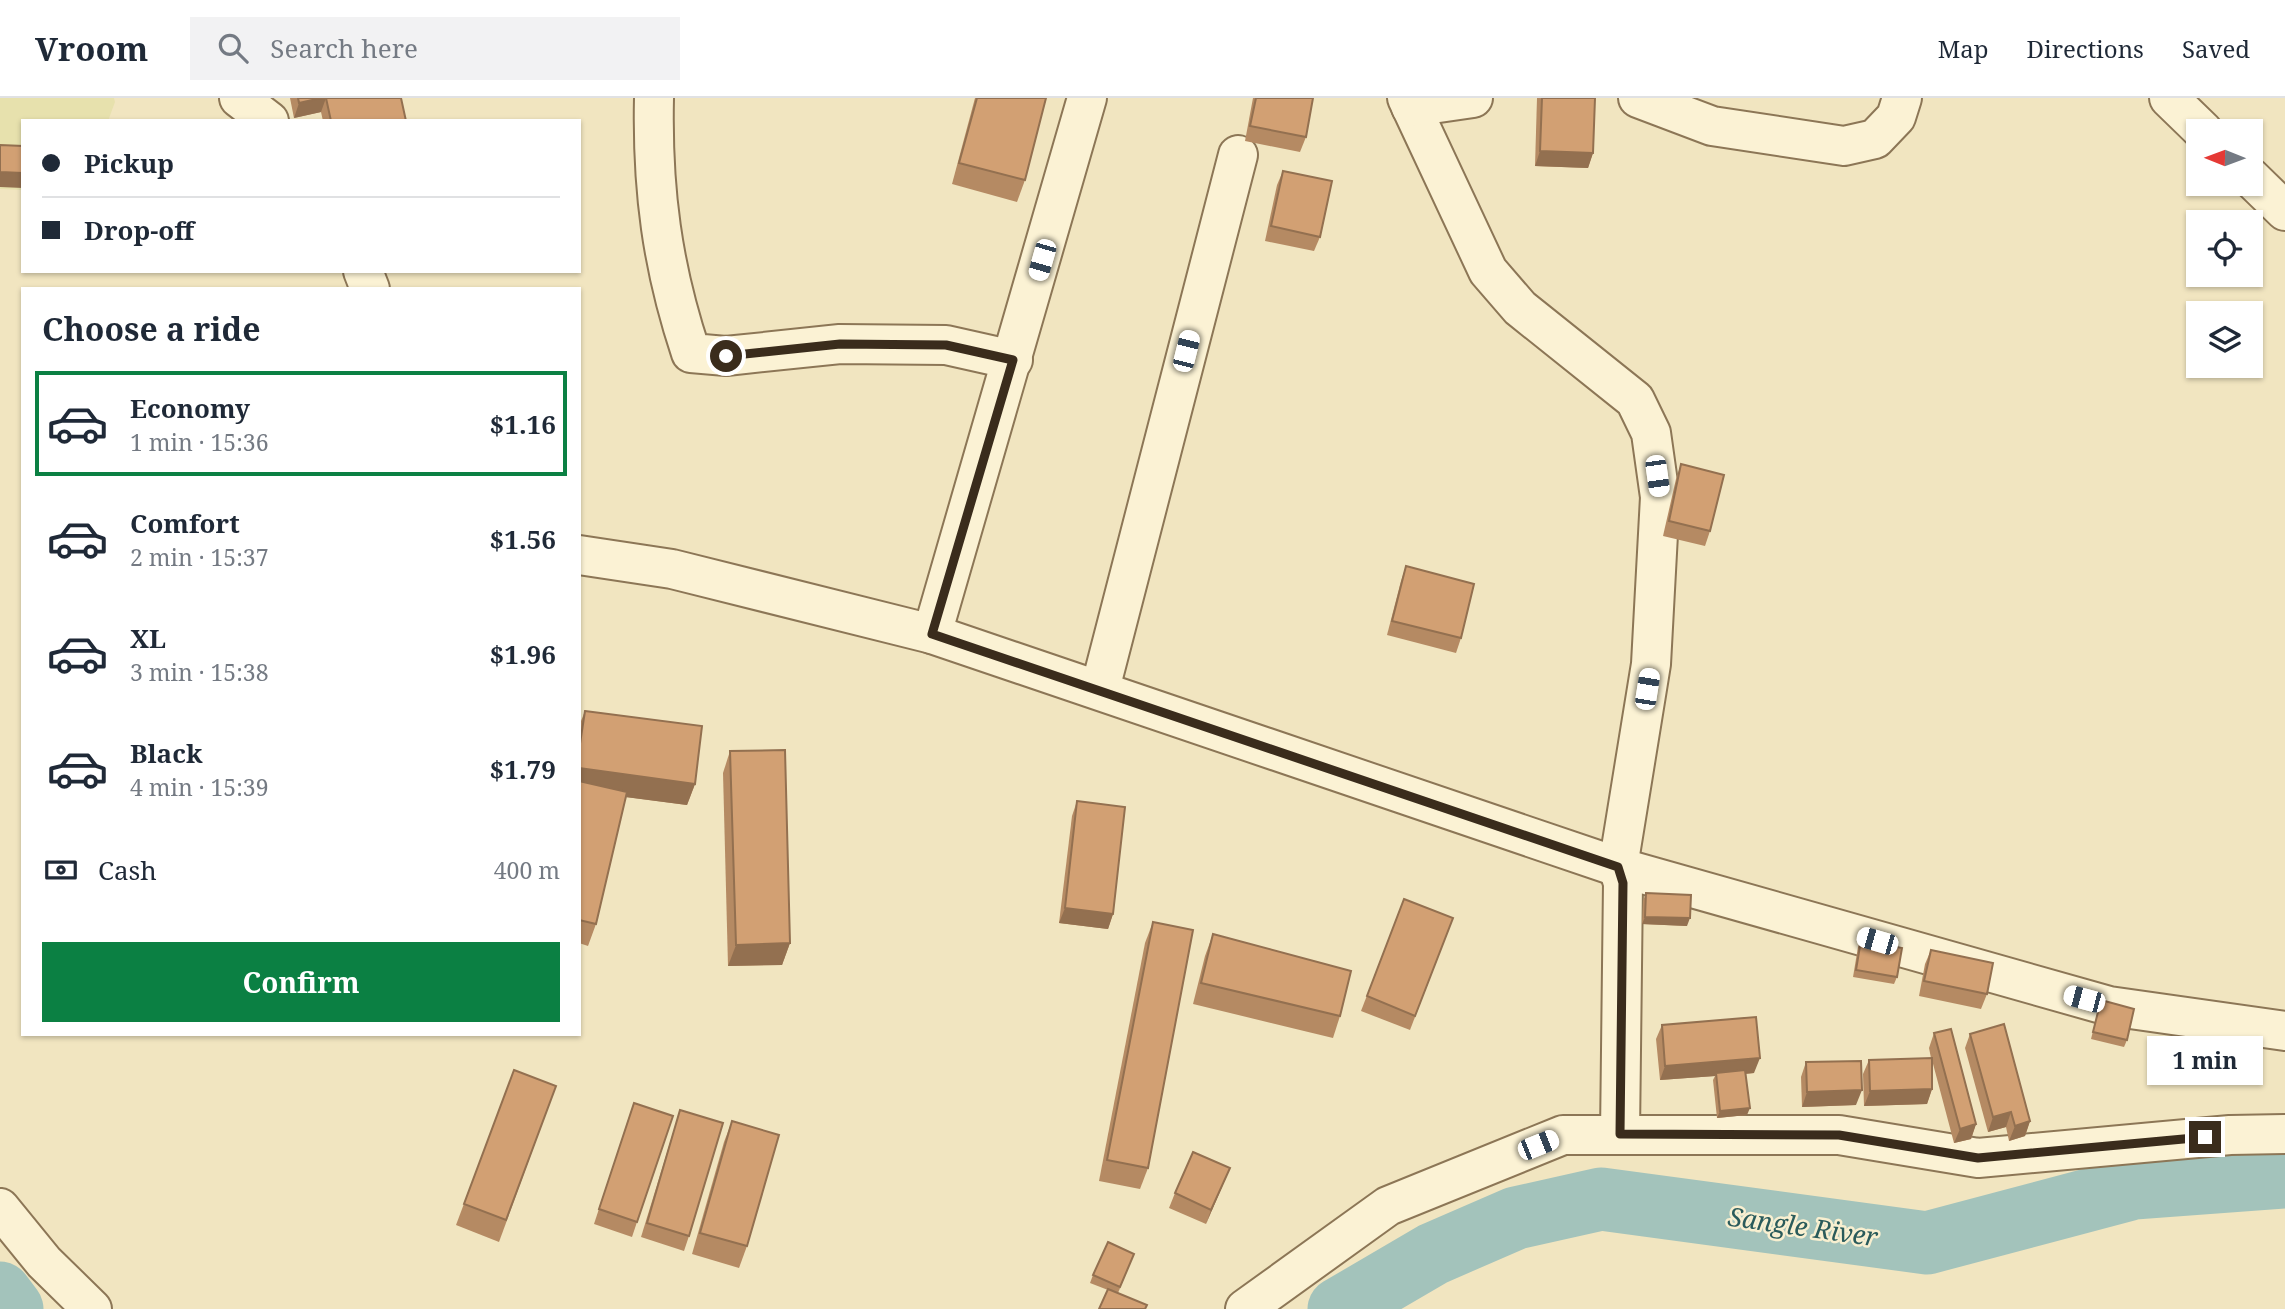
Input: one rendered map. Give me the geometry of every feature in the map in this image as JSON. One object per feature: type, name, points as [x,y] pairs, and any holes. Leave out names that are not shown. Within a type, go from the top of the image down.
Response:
[{"type":"street","points":[[239,98],[266,119]]},
{"type":"street","points":[[654,98],[653,148],[662,248],[691,353],[726,356],[840,344],[946,345],[1013,360]]},
{"type":"street","points":[[932,634],[1087,98]]},
{"type":"street","points":[[1473,98],[1409,102],[1488,271],[1520,308],[1634,400],[1651,433],[1660,497],[1656,601],[1651,664],[1618,867],[1623,883],[1620,1134]]},
{"type":"street","points":[[1639,98],[1712,127],[1844,146],[1875,139],[1896,117],[1902,98]]},
{"type":"street","points":[[2169,98],[2191,119]]},
{"type":"street","points":[[1100,689],[1238,155]]},
{"type":"street","points":[[2263,190],[2285,211]]},
{"type":"street","points":[[581,555],[672,569],[932,634],[1618,867],[2109,1006],[2285,1031]]},
{"type":"street","points":[[1245,1309],[1388,1206],[1563,1135],[1839,1135],[1978,1158],[2230,1135],[2285,1134]]},
{"type":"street","points":[[0,1208],[44,1262],[92,1309]]},
{"type":"shaded area","points":[[0,98],[114,98],[109,119],[21,119],[21,190],[0,189]]},
{"type":"building","points":[[298,98],[321,98],[299,103]]},
{"type":"building","points":[[326,98],[401,98],[406,119],[331,119]]},
{"type":"building","points":[[977,98],[1046,98],[1025,180],[959,163]]},
{"type":"building","points":[[1256,98],[1313,98],[1306,137],[1250,126]]},
{"type":"building","points":[[1542,98],[1595,98],[1593,153],[1540,151]]},
{"type":"building","points":[[0,145],[21,146],[21,173],[0,172]]},
{"type":"building","points":[[1283,171],[1332,181],[1320,237],[1271,226]]},
{"type":"building","points":[[1681,464],[1724,475],[1710,531],[1669,521]]},
{"type":"building","points":[[1406,566],[1474,584],[1461,638],[1392,621]]},
{"type":"building","points":[[585,711],[702,726],[695,784],[581,768],[581,737]]},
{"type":"building","points":[[785,750],[790,943],[736,945],[730,751]]},
{"type":"building","points":[[581,781],[627,792],[596,924],[581,920]]},
{"type":"building","points":[[1077,801],[1125,807],[1113,914],[1065,908]]},
{"type":"building","points":[[1646,893],[1691,895],[1690,918],[1645,917]]},
{"type":"building","points":[[1404,899],[1453,918],[1415,1016],[1367,996]]},
{"type":"building","points":[[1153,922],[1193,930],[1148,1168],[1107,1160]]},
{"type":"building","points":[[1213,934],[1351,971],[1340,1016],[1201,983]]},
{"type":"building","points":[[1861,940],[1902,948],[1897,977],[1856,970]]},
{"type":"building","points":[[1931,950],[1993,963],[1987,994],[1924,981]]},
{"type":"building","points":[[2101,1000],[2134,1009],[2127,1040],[2093,1032]]},
{"type":"building","points":[[1756,1017],[1760,1058],[1665,1066],[1662,1025]]},
{"type":"building","points":[[2004,1024],[2030,1121],[2015,1126],[2011,1112],[1993,1117],[1970,1034]]},
{"type":"building","points":[[1951,1029],[1976,1124],[1960,1129],[1934,1033]]},
{"type":"building","points":[[1932,1058],[1932,1089],[1870,1091],[1869,1060]]},
{"type":"building","points":[[1861,1061],[1862,1090],[1807,1092],[1806,1062]]},
{"type":"building","points":[[514,1070],[556,1086],[506,1220],[464,1204]]},
{"type":"building","points":[[1745,1070],[1750,1108],[1720,1111],[1716,1073]]},
{"type":"building","points":[[634,1103],[673,1116],[637,1222],[599,1209]]},
{"type":"building","points":[[680,1110],[723,1123],[689,1236],[647,1223]]},
{"type":"building","points":[[732,1121],[779,1135],[747,1246],[700,1233]]},
{"type":"building","points":[[1193,1152],[1230,1168],[1211,1210],[1175,1193]]},
{"type":"building","points":[[1108,1242],[1134,1254],[1120,1287],[1093,1275]]},
{"type":"building","points":[[1108,1289],[1147,1305],[1145,1309],[1099,1309]]},
{"type":"waterway","name":"Sangle River","points":[[1339,1309],[1433,1254],[1516,1218],[1601,1199],[1927,1243],[2134,1188],[2285,1177]]},
{"type":"waterway","name":"Sangle River","points":[[0,1293],[12,1309]]},
{"type":"route","points":[[726,356],[840,344],[946,345],[1013,360],[932,634],[1618,867],[1623,883],[1620,1134],[1839,1135],[1978,1158],[2205,1137]]}]
